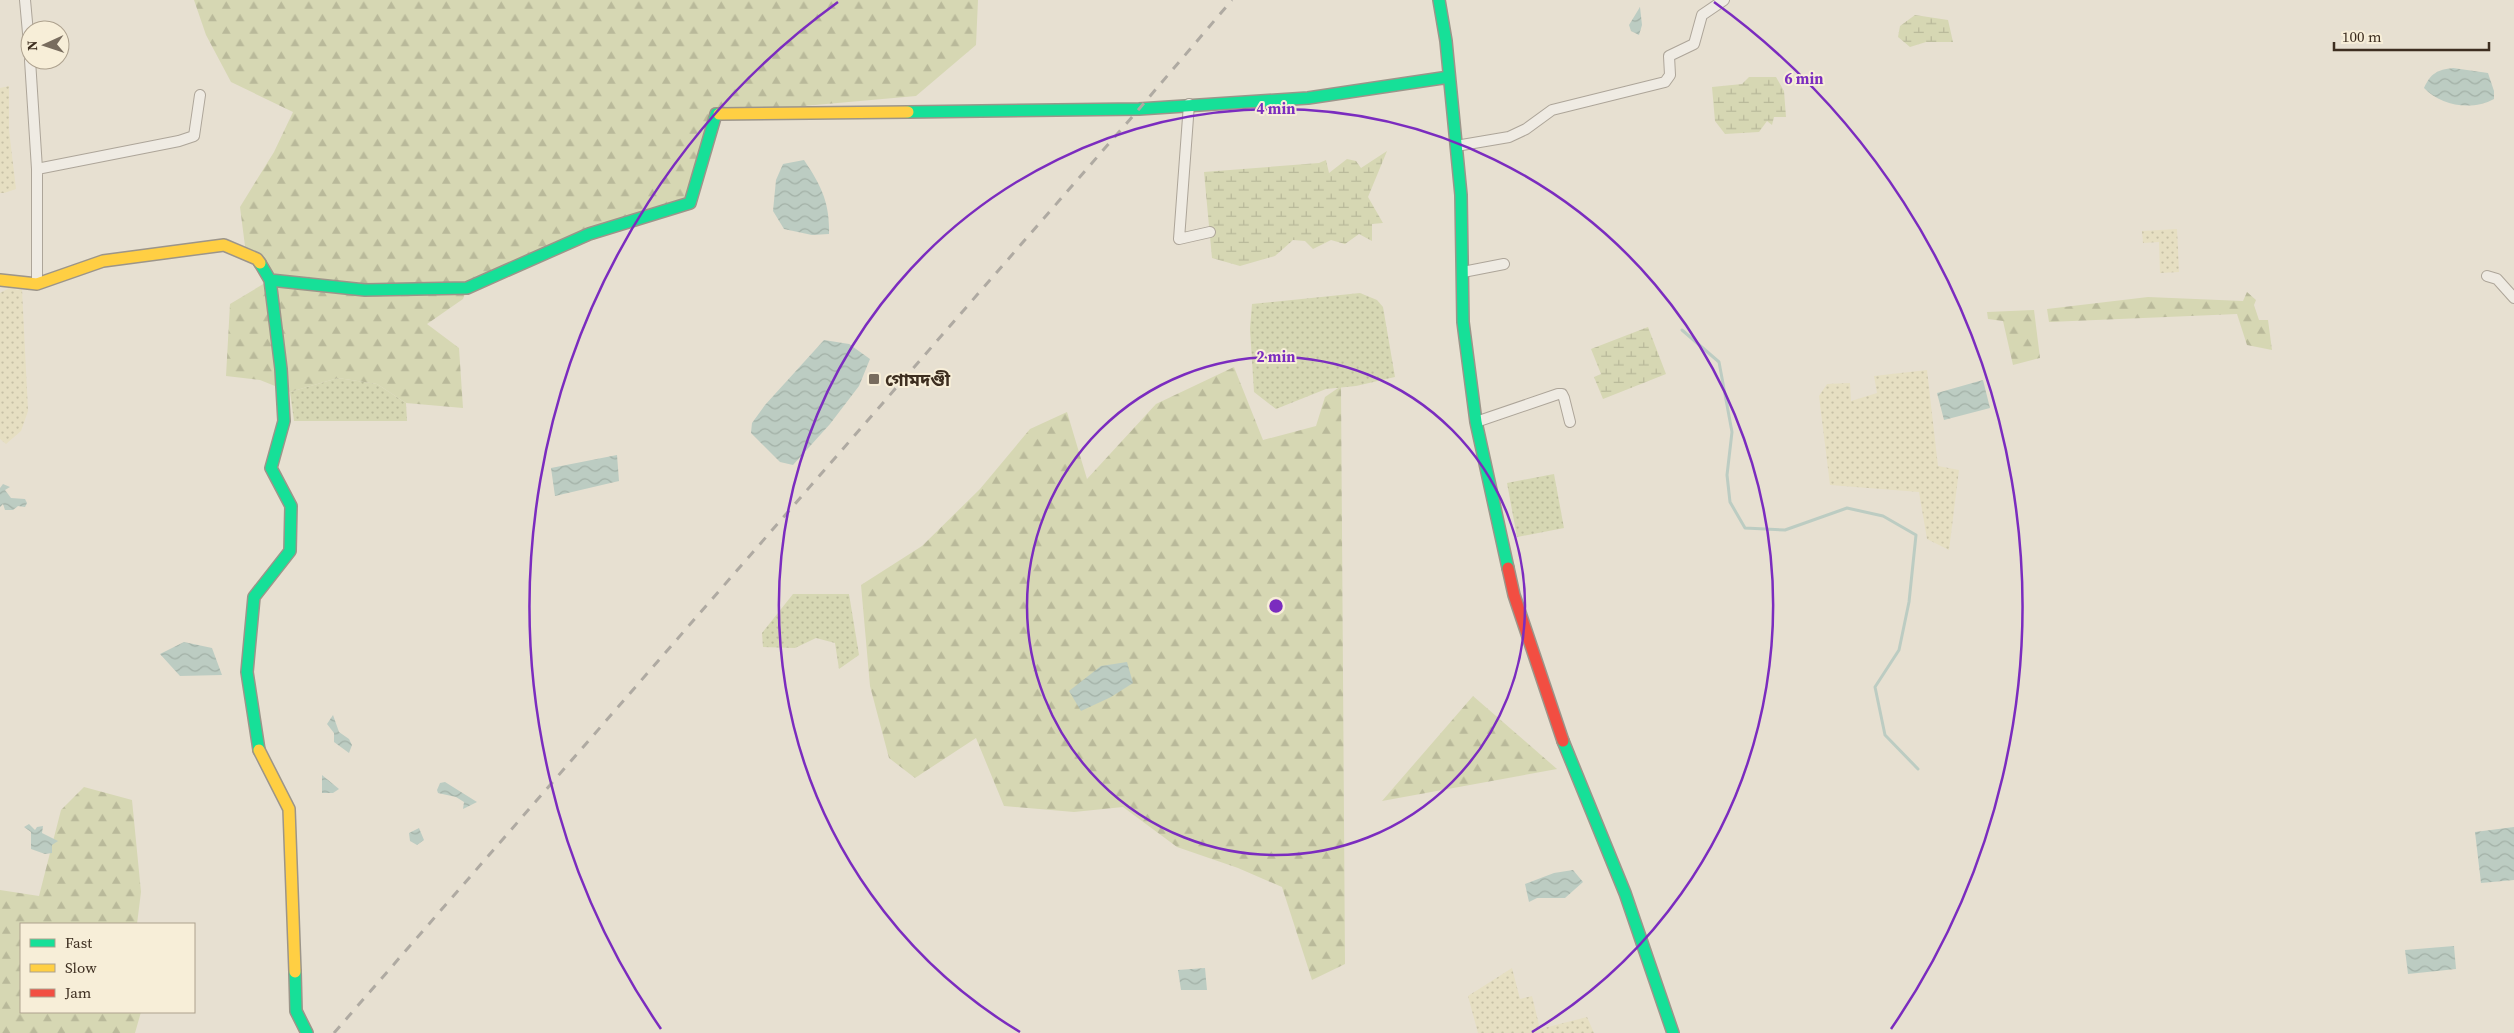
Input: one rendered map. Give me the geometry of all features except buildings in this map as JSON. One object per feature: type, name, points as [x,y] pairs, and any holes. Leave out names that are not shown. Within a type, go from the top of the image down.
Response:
[{"type":"street","points":[[25,0],[27,20]]},
{"type":"street","points":[[1439,0],[1461,195],[1463,322],[1476,422],[1514,595],[1557,725],[1625,893],[1673,1033]]},
{"type":"street","points":[[1456,146],[1509,137],[1526,129],[1552,110],[1666,82],[1670,75],[1669,56],[1694,44],[1702,15],[1724,0]]},
{"type":"street","points":[[31,70],[37,169],[37,284]]},
{"type":"street","points":[[270,280],[364,290],[467,288],[589,234],[690,203],[716,114],[1139,109],[1189,104],[1308,98],[1449,76]]},
{"type":"street","points":[[37,169],[179,141],[194,136],[200,95]]},
{"type":"street","points":[[1189,104],[1179,239],[1210,232]]},
{"type":"street","points":[[0,280],[37,284],[103,261],[224,245],[257,258],[270,280],[281,369],[284,420],[271,468],[292,506],[290,551],[254,597],[247,672],[260,755],[288,809],[294,910],[296,1011],[307,1033]]},
{"type":"street","points":[[1463,272],[1504,264]]},
{"type":"street","points":[[2486,276],[2497,279],[2514,298]]},
{"type":"street","points":[[1476,422],[1558,394],[1562,394],[1564,398],[1570,422]]},
{"type":"shaded area","points":[[9,86],[9,130],[16,189],[0,193],[0,88]]},
{"type":"shaded area","points":[[2177,229],[2179,272],[2160,273],[2159,242],[2143,243],[2142,231]]},
{"type":"shaded area","points":[[13,286],[16,290],[22,289],[28,411],[21,431],[6,444],[0,439],[0,293]]},
{"type":"shaded area","points":[[1927,370],[1938,466],[1959,470],[1949,550],[1927,539],[1919,492],[1830,485],[1819,396],[1827,384],[1850,383],[1851,401],[1877,393],[1874,376]]},
{"type":"shaded area","points":[[1512,968],[1520,999],[1532,996],[1540,1029],[1587,1017],[1594,1033],[1478,1033],[1468,996]]},
{"type":"green space","points":[[194,0],[978,0],[976,45],[916,96],[716,114],[690,203],[467,288],[463,299],[427,324],[459,348],[463,408],[406,403],[377,384],[338,378],[290,392],[260,380],[226,376],[230,304],[270,280],[246,254],[240,207],[274,152],[293,112],[231,82],[206,35]]},
{"type":"green space","points":[[1915,15],[1948,20],[1953,42],[1926,42],[1910,47],[1898,37],[1900,26]]},
{"type":"green space","points":[[1749,77],[1776,77],[1784,91],[1786,117],[1774,117],[1772,125],[1767,121],[1759,132],[1725,134],[1715,121],[1712,87],[1742,84]]},
{"type":"green space","points":[[1387,151],[1368,197],[1383,223],[1372,224],[1372,241],[1359,234],[1345,244],[1331,240],[1313,249],[1305,241],[1293,240],[1275,256],[1240,266],[1212,258],[1204,172],[1319,163],[1326,160],[1329,173],[1347,159],[1356,161],[1361,168]]},
{"type":"green space","points":[[2247,292],[2256,300],[2254,305],[2259,320],[2268,320],[2272,350],[2247,345],[2237,314],[2049,322],[2047,309],[2148,297],[2243,301]]},
{"type":"green space","points":[[1360,293],[1377,300],[1383,307],[1395,377],[1356,386],[1326,389],[1276,409],[1254,392],[1250,329],[1252,304]]},
{"type":"green space","points":[[2034,310],[2040,358],[2013,365],[2003,321],[1988,319],[1987,312]]},
{"type":"green space","points":[[1648,327],[1666,374],[1603,399],[1594,377],[1601,374],[1591,349]]},
{"type":"green space","points":[[1234,367],[1263,440],[1316,426],[1325,397],[1341,386],[1345,964],[1312,980],[1282,887],[1238,868],[1177,847],[1123,807],[1074,812],[1004,806],[976,738],[915,778],[889,758],[870,686],[861,585],[922,546],[980,489],[1030,429],[1067,412],[1087,479],[1156,404]]},
{"type":"green space","points":[[338,378],[377,384],[406,403],[407,421],[294,421],[290,392]]},
{"type":"green space","points":[[1554,474],[1564,528],[1517,537],[1507,483]]},
{"type":"green space","points":[[793,594],[849,594],[859,655],[839,669],[835,643],[816,638],[795,648],[763,647],[762,633]]},
{"type":"green space","points":[[1473,696],[1557,769],[1382,801]]},
{"type":"green space","points":[[84,787],[132,800],[141,892],[137,923],[20,923],[20,1013],[141,1013],[135,1033],[0,1033],[0,890],[39,896],[61,810]]},
{"type":"water","points":[[1640,7],[1642,25],[1639,35],[1631,31],[1629,25]]},
{"type":"water","points":[[2453,68],[2488,73],[2494,91],[2494,99],[2476,105],[2457,105],[2439,99],[2424,88],[2435,73]]},
{"type":"water","points":[[804,160],[820,186],[828,213],[829,234],[812,235],[784,229],[773,211],[776,180],[783,164]]},
{"type":"water","points":[[824,340],[849,344],[870,359],[859,386],[830,424],[793,465],[780,462],[751,433],[752,423],[765,405]]},
{"type":"water","points":[[1983,380],[1990,408],[1944,420],[1937,393]]},
{"type":"water","points":[[617,455],[619,481],[555,496],[551,468]]},
{"type":"water","points":[[3,484],[10,487],[5,490],[11,498],[25,499],[27,503],[25,507],[18,506],[13,510],[5,510],[3,504],[0,507],[0,488]]},
{"type":"water","points":[[184,642],[212,648],[222,675],[180,676],[160,654]]},
{"type":"water","points":[[1127,662],[1133,683],[1111,697],[1081,711],[1069,691],[1101,666]]},
{"type":"water","points":[[333,715],[339,732],[349,739],[352,745],[349,753],[334,742],[334,733],[327,724]]},
{"type":"water","points":[[322,775],[339,789],[333,793],[322,793]]},
{"type":"water","points":[[445,782],[477,802],[463,809],[464,802],[456,797],[438,793],[437,790],[440,783]]},
{"type":"water","points":[[29,824],[35,830],[37,827],[43,826],[42,833],[58,841],[52,845],[52,853],[45,854],[31,849],[31,832],[24,827]]},
{"type":"water","points":[[2514,827],[2514,880],[2481,883],[2475,832]]},
{"type":"water","points":[[419,828],[424,840],[417,845],[410,841],[409,833]]},
{"type":"water","points":[[1573,870],[1583,882],[1565,898],[1537,898],[1529,902],[1525,884],[1554,873]]},
{"type":"water","points":[[2454,946],[2456,969],[2408,974],[2405,950]]},
{"type":"water","points":[[1205,968],[1207,990],[1181,990],[1178,970]]},
{"type":"waterway","points":[[1682,330],[1719,362],[1732,432],[1727,475],[1730,502],[1745,528],[1785,530],[1847,508],[1883,516],[1916,535],[1909,602],[1899,650],[1875,687],[1885,735],[1918,769]]},
{"type":"railway","points":[[334,1033],[1232,0]]},
{"type":"traffic: fast","points":[[1439,0],[1446,41],[1461,195],[1463,322],[1476,422],[1508,568]]},
{"type":"traffic: fast","points":[[908,112],[1139,109],[1308,98],[1449,77]]},
{"type":"traffic: fast","points":[[260,263],[270,280],[365,290],[467,288],[589,234],[690,203],[716,114],[719,114]]},
{"type":"traffic: fast","points":[[259,750],[247,672],[254,597],[290,551],[291,506],[271,468],[284,421],[281,369],[270,280]]},
{"type":"traffic: fast","points":[[1563,741],[1625,893],[1673,1033]]},
{"type":"traffic: fast","points":[[295,972],[296,1011],[307,1033]]},
{"type":"traffic: slow","points":[[719,114],[908,112]]},
{"type":"traffic: slow","points":[[0,280],[37,284],[103,261],[224,245],[257,259],[260,263]]},
{"type":"traffic: slow","points":[[259,750],[289,809],[295,972]]},
{"type":"traffic: jam","points":[[1508,568],[1514,595],[1563,741]]},
{"type":"place","name":"গোমদণ্ডী","points":[[874,379]]}]
